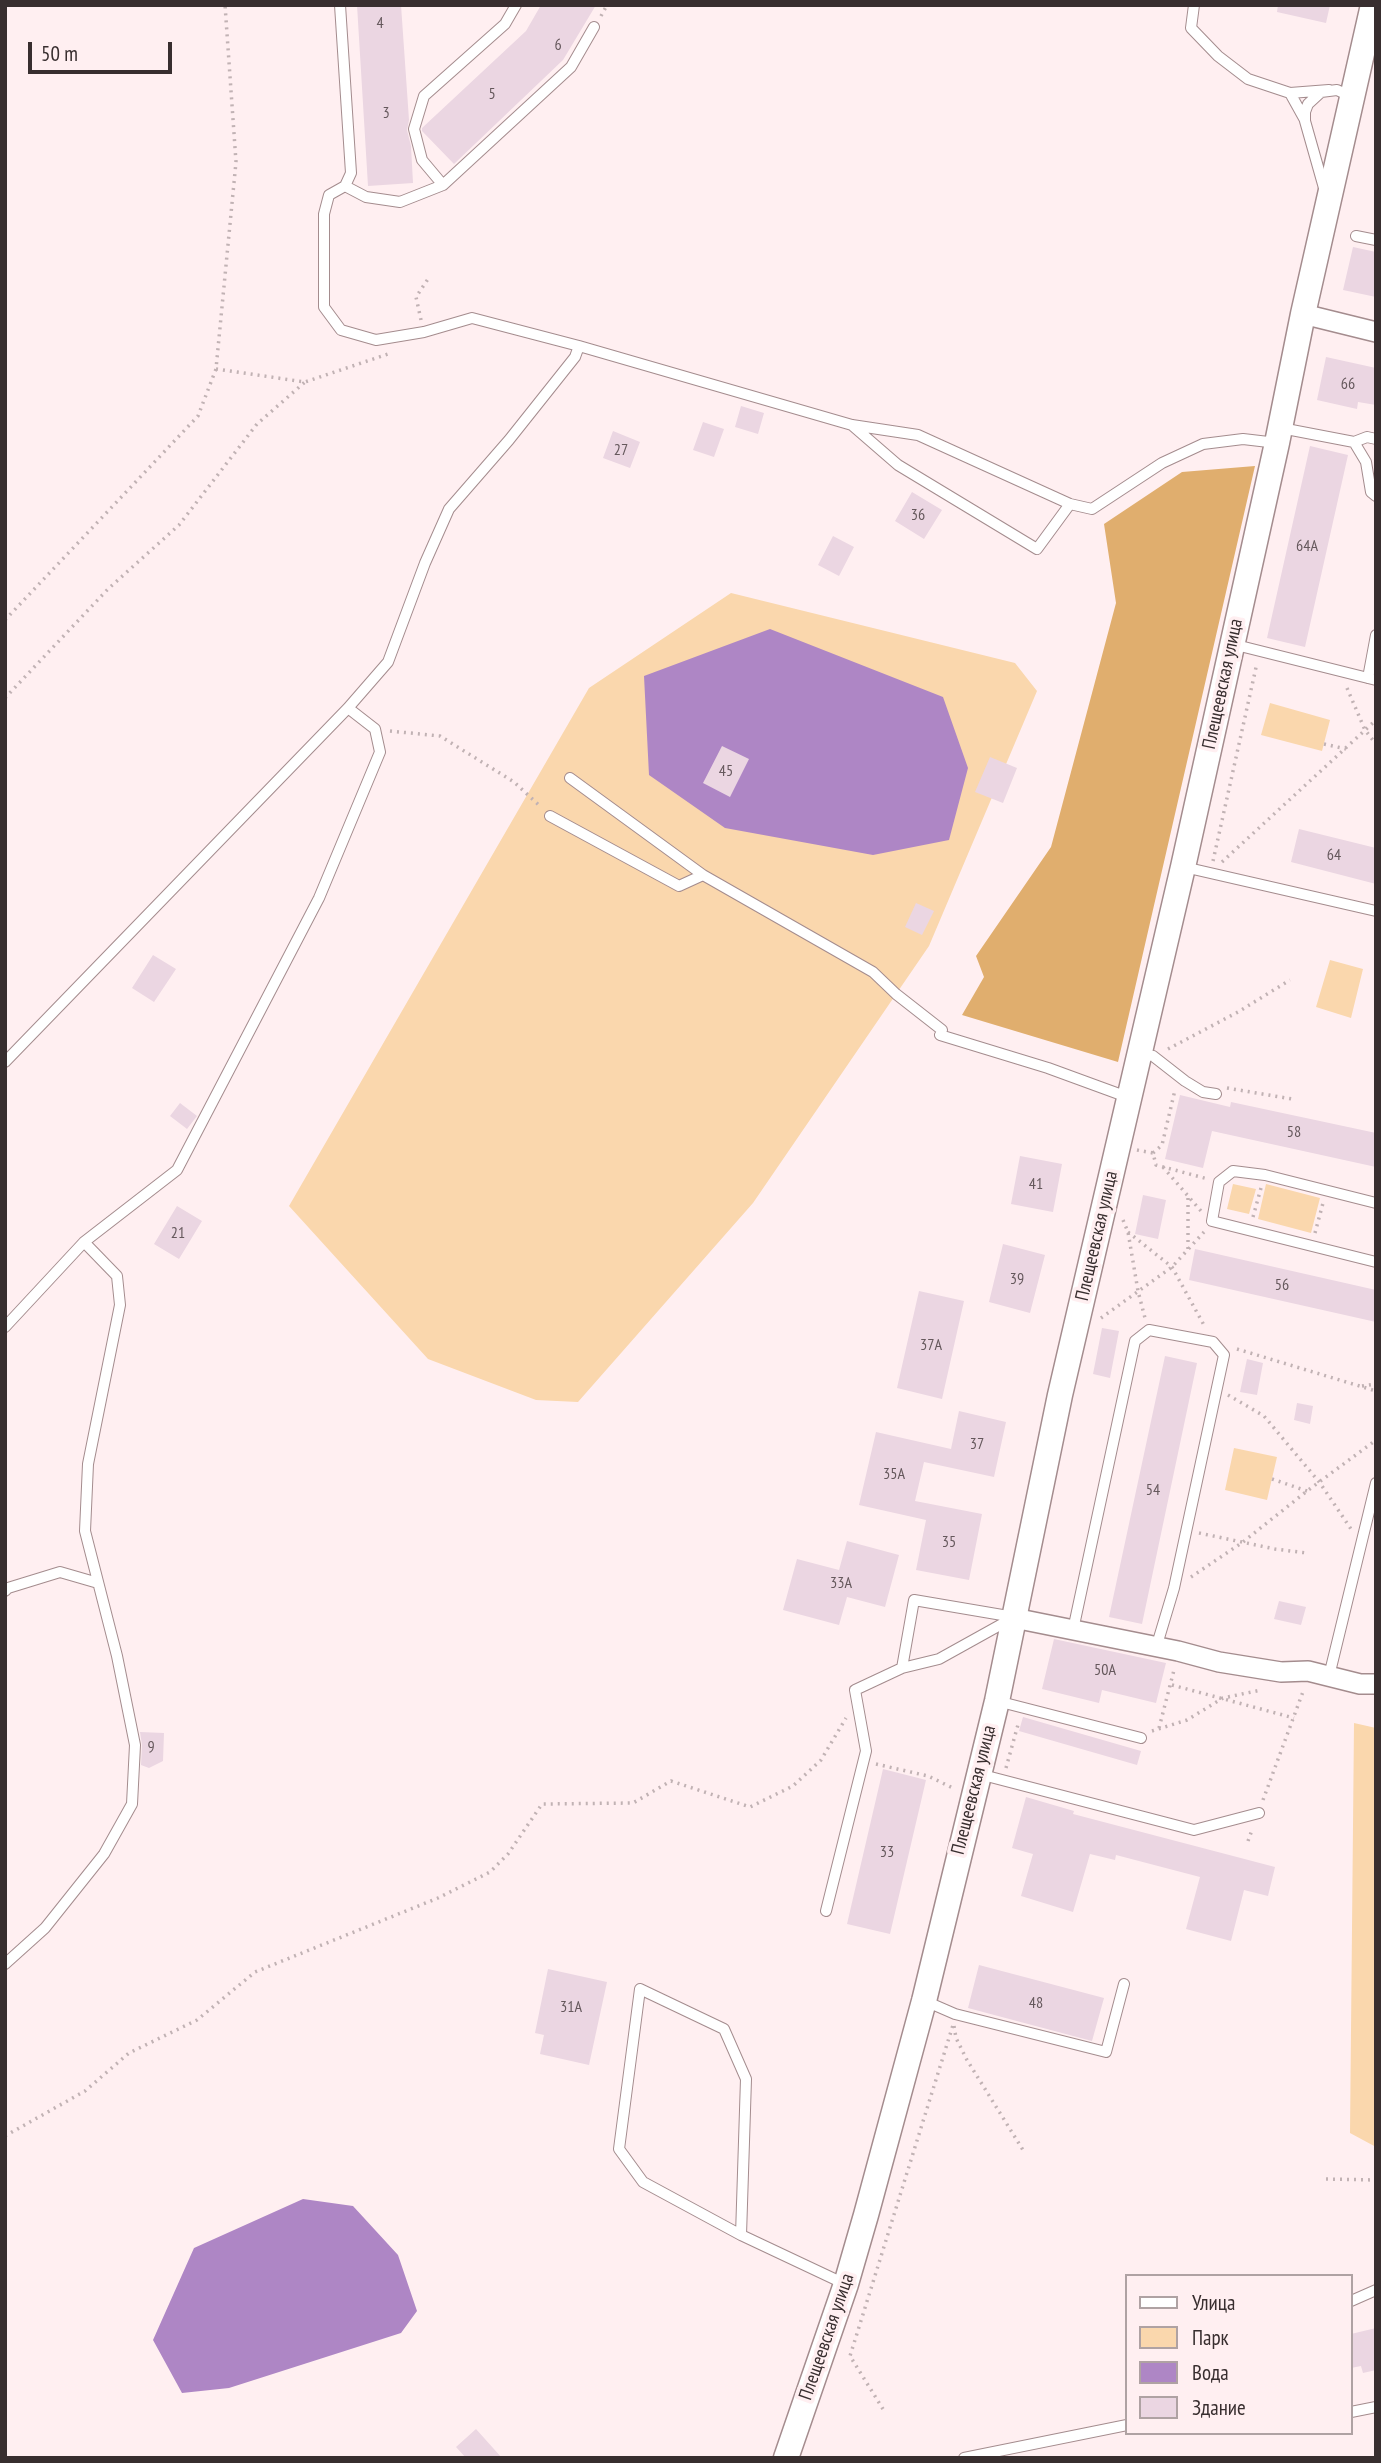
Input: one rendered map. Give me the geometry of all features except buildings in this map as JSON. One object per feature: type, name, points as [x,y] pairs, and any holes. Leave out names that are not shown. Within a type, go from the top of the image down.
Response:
[{"type":"street","name":"Плещеевская улица","points":[[786,2458],[846,2284],[1006,1703],[1014,1618],[1060,1395],[1130,1098],[1147,1055],[1183,867],[1231,643],[1373,5]]},
{"type":"street","points":[[1303,314],[1376,332]]},
{"type":"street","points":[[1014,1618],[1281,1672],[1308,1671],[1360,1684],[1376,1684]]},
{"type":"lane","points":[[340,5],[351,173],[345,186],[329,195],[324,214],[324,307],[341,330],[376,340],[424,332],[472,318],[852,425],[918,435],[1070,504],[1092,509],[1162,463],[1203,444],[1279,436],[1354,442],[1367,437],[1376,439]]},
{"type":"lane","points":[[443,185],[422,160],[414,129],[424,96],[505,24],[516,5]]},
{"type":"lane","points":[[1194,5],[1191,28],[1218,55],[1248,79],[1290,93],[1329,90],[1346,93],[1353,99]]},
{"type":"lane","points":[[345,186],[366,197],[400,202],[443,185],[571,66],[594,27]]},
{"type":"lane","points":[[1305,121],[1308,104],[1314,97],[1329,90]]},
{"type":"lane","points":[[1290,93],[1305,121],[1329,205]]},
{"type":"lane","points":[[1356,236],[1376,240]]},
{"type":"lane","points":[[5,1062],[348,708],[388,662],[420,574],[449,509],[517,430],[575,357],[579,346]]},
{"type":"lane","points":[[852,425],[898,465],[1037,549],[1070,504]]},
{"type":"lane","points":[[1354,442],[1366,462],[1371,492],[1376,496]]},
{"type":"lane","points":[[1231,643],[1372,679],[1376,635]]},
{"type":"lane","points":[[5,1327],[84,1242],[177,1170],[319,898],[380,752],[375,729],[348,708]]},
{"type":"lane","points":[[569,778],[703,875],[873,972],[941,1032],[1130,1098]]},
{"type":"lane","points":[[550,816],[679,886],[703,875]]},
{"type":"lane","points":[[1183,867],[1376,911]]},
{"type":"lane","points":[[1147,1055],[1185,1081],[1203,1091],[1216,1094]]},
{"type":"lane","points":[[1376,1203],[1265,1175],[1233,1171],[1219,1182],[1212,1221],[1376,1262]]},
{"type":"lane","points":[[5,1964],[54,1917],[104,1854],[132,1804],[135,1745],[117,1656],[85,1531],[88,1464],[120,1305],[117,1276],[84,1242]]},
{"type":"lane","points":[[1073,1630],[1135,1341],[1149,1330],[1213,1342],[1224,1354],[1174,1588],[1156,1648]]},
{"type":"lane","points":[[1329,1676],[1376,1483]]},
{"type":"lane","points":[[5,1591],[60,1572],[98,1583]]},
{"type":"lane","points":[[902,1668],[914,1600],[1014,1618]]},
{"type":"lane","points":[[826,1910],[866,1751],[855,1690],[902,1668],[939,1658],[1014,1618]]},
{"type":"lane","points":[[1006,1703],[1141,1738]]},
{"type":"lane","points":[[986,1776],[1194,1830],[1259,1813]]},
{"type":"lane","points":[[924,2001],[955,2014],[1106,2052],[1124,1984]]},
{"type":"lane","points":[[741,2235],[746,2079],[724,2029],[640,1989],[619,2149],[643,2182],[741,2235],[846,2284]]},
{"type":"lane","points":[[1353,2300],[1376,2290]]},
{"type":"lane","points":[[1353,2412],[1376,2407]]},
{"type":"lane","points":[[964,2458],[1126,2425]]},
{"type":"path","points":[[5,620],[198,416],[216,369],[236,162],[225,5]]},
{"type":"path","points":[[424,332],[416,297],[430,276]]},
{"type":"path","points":[[5,698],[108,589],[179,525],[257,424],[305,382],[393,352]]},
{"type":"path","points":[[216,369],[305,382]]},
{"type":"path","points":[[1210,873],[1258,656]]},
{"type":"path","points":[[1342,678],[1365,730],[1376,744]]},
{"type":"path","points":[[1210,873],[1376,720]]},
{"type":"path","points":[[375,729],[440,736],[514,782],[550,816]]},
{"type":"path","points":[[1324,744],[1346,750]]},
{"type":"path","points":[[1147,1055],[1238,1012],[1290,980]]},
{"type":"path","points":[[1153,1153],[1162,1145],[1175,1090],[1185,1081]]},
{"type":"path","points":[[1216,1094],[1229,1087],[1293,1099]]},
{"type":"path","points":[[1131,1148],[1153,1153]]},
{"type":"path","points":[[1153,1153],[1156,1165],[1219,1182]]},
{"type":"path","points":[[1099,1320],[1172,1267],[1212,1221],[1163,1167]]},
{"type":"path","points":[[1250,1229],[1265,1175]]},
{"type":"path","points":[[1312,1245],[1326,1191]]},
{"type":"path","points":[[1188,1196],[1188,1249]]},
{"type":"path","points":[[1121,1216],[1128,1232],[1138,1291],[1149,1330]]},
{"type":"path","points":[[1128,1232],[1172,1267],[1213,1342],[1376,1391]]},
{"type":"path","points":[[1360,1386],[1376,1384]]},
{"type":"path","points":[[1217,1388],[1264,1416],[1320,1483],[1347,1526],[1364,1539]]},
{"type":"path","points":[[1174,1588],[1243,1542],[1307,1490],[1376,1440]]},
{"type":"path","points":[[1272,1479],[1307,1490]]},
{"type":"path","points":[[1186,1531],[1307,1553]]},
{"type":"path","points":[[1175,1664],[1159,1728],[1187,1720],[1223,1698],[1265,1689]]},
{"type":"path","points":[[1248,1841],[1306,1684],[1296,1686]]},
{"type":"path","points":[[1171,1685],[1294,1718]]},
{"type":"path","points":[[5,2136],[85,2091],[129,2053],[197,2020],[256,1972],[438,1898],[490,1872],[508,1854],[542,1804],[633,1803],[671,1781],[750,1807],[793,1786],[821,1760],[848,1714],[855,1690]]},
{"type":"path","points":[[986,1776],[1005,1772],[1020,1716],[1006,1703]]},
{"type":"path","points":[[864,1761],[928,1776],[953,1788]]},
{"type":"path","points":[[883,2409],[850,2356],[953,2023],[956,2038],[967,2060],[1023,2150]]},
{"type":"path","points":[[1325,2179],[1376,2179]]},
{"type":"green space","points":[[731,593],[1015,663],[1037,691],[929,946],[753,1203],[578,1402],[536,1400],[428,1359],[289,1206],[589,688]]},
{"type":"green space","points":[[1270,703],[1330,720],[1322,751],[1261,735]]},
{"type":"green space","points":[[1330,960],[1363,969],[1351,1018],[1316,1007]]},
{"type":"green space","points":[[1233,1184],[1256,1189],[1249,1214],[1227,1209]]},
{"type":"green space","points":[[1266,1184],[1320,1198],[1311,1233],[1258,1219]]},
{"type":"green space","points":[[1234,1448],[1277,1457],[1267,1500],[1225,1490]]},
{"type":"green space","points":[[1354,1723],[1376,1728],[1376,2147],[1350,2133]]},
{"type":"shaded area","points":[[1255,466],[1118,1062],[962,1015],[984,977],[976,956],[1051,847],[1116,603],[1104,524],[1182,472]]},
{"type":"water","points":[[770,629],[943,697],[968,768],[949,840],[873,855],[725,828],[649,775],[644,676]]},
{"type":"water","points":[[303,2199],[353,2206],[398,2255],[417,2311],[401,2333],[229,2388],[182,2393],[153,2340],[194,2248]]}]
